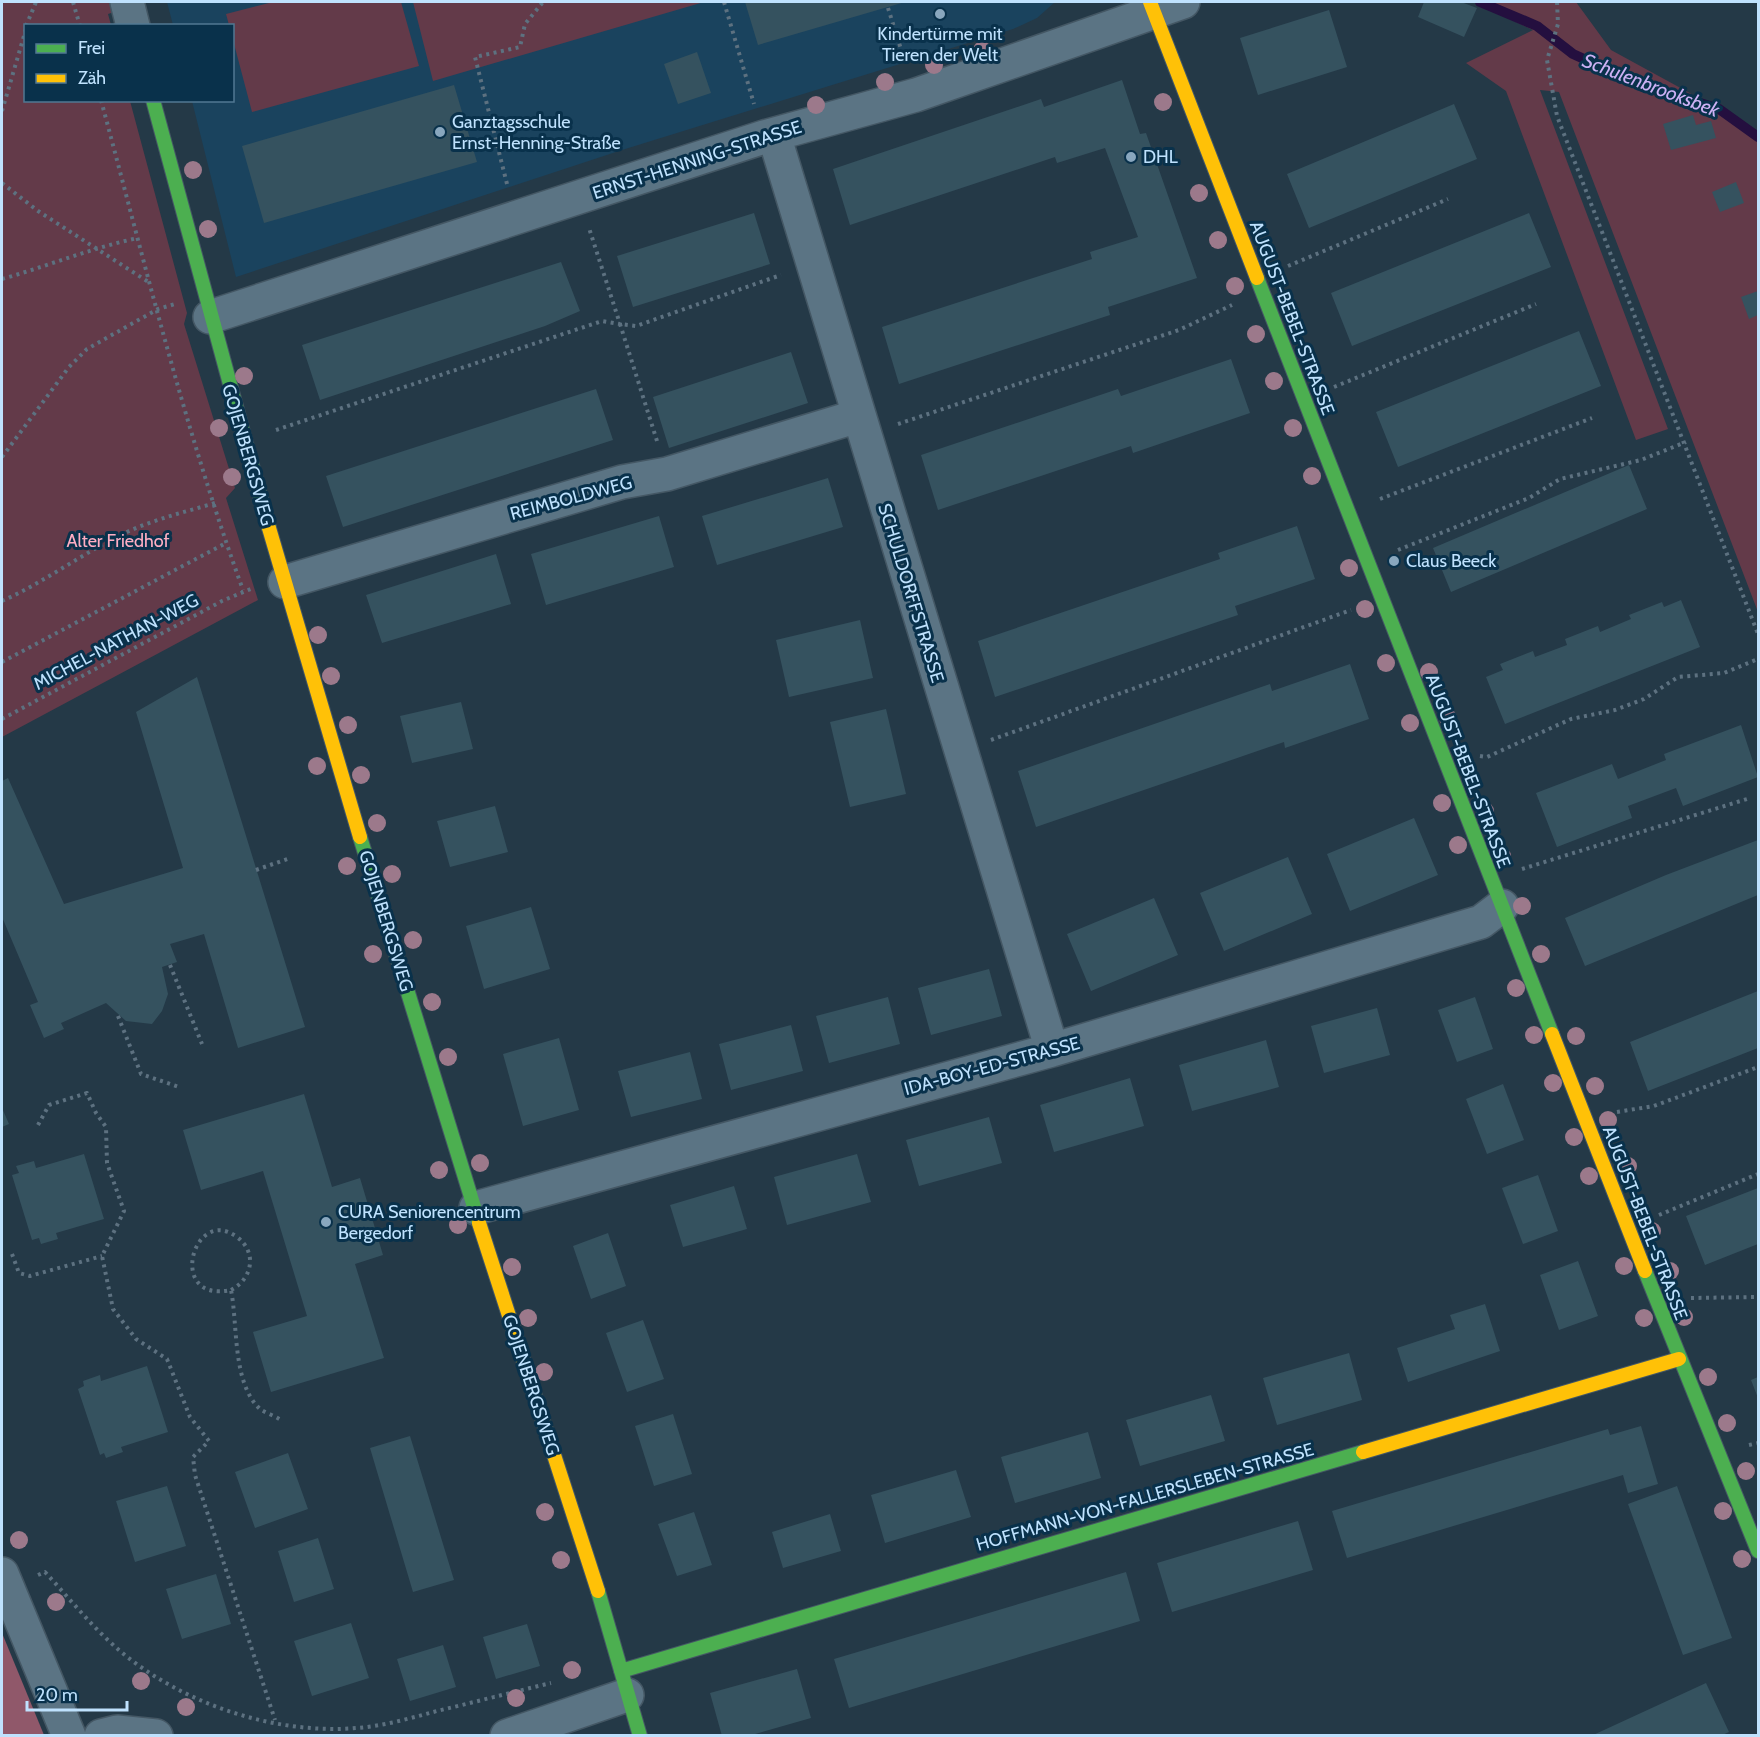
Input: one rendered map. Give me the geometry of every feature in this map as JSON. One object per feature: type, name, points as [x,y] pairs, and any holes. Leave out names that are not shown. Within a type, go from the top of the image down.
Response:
[{"type":"street","points":[[127,2],[132,24]]},
{"type":"street","name":"ERNST-HENNING-STRASSE","points":[[210,317],[769,136],[916,95],[1162,5]]},
{"type":"street","name":"AUGUST-BEBEL-STRASSE","points":[[1162,5],[1502,906],[1679,1359],[1758,1551]]},
{"type":"street","name":"GOJENBERGSWEG","points":[[154,102],[244,441],[346,793],[476,1208],[508,1318],[593,1573],[640,1736]]},
{"type":"street","name":"SCHULDORFFSTRASSE","points":[[769,136],[812,264],[959,752],[1052,1050]]},
{"type":"street","name":"REIMBOLDWEG","points":[[285,582],[622,482],[666,474],[861,426]]},
{"type":"street","name":"IDA-BOY-ED-STRASSE","points":[[476,1208],[1052,1050],[1481,922],[1502,906]]},
{"type":"street","name":"HOFFMANN-VON-FALLERSLEBEN-STRASSE","points":[[624,1683],[1679,1359]]},
{"type":"street","points":[[4,1581],[69,1736]]},
{"type":"street","points":[[507,1736],[624,1683]]},
{"type":"street","points":[[101,1736],[117,1732],[156,1736]]},
{"type":"path","points":[[27,24],[36,2]]},
{"type":"path","points":[[73,2],[79,24]]},
{"type":"path","points":[[500,156],[475,57],[520,47],[525,24],[543,2]]},
{"type":"path","points":[[724,2],[769,136]]},
{"type":"path","points":[[1557,2],[1558,24],[1547,60],[1557,116],[1686,442],[1758,634]]},
{"type":"path","points":[[888,8],[895,29]]},
{"type":"path","points":[[2,111],[24,34]]},
{"type":"path","points":[[2,662],[226,542],[101,102]]},
{"type":"path","points":[[2,183],[95,248],[151,283]]},
{"type":"path","points":[[579,198],[666,474]]},
{"type":"path","points":[[1277,271],[1448,199]]},
{"type":"path","points":[[2,279],[44,267],[95,248],[138,238]]},
{"type":"path","points":[[244,441],[602,321],[636,326],[812,264]]},
{"type":"path","points":[[1326,391],[1536,304]]},
{"type":"path","points":[[2,457],[69,367],[87,349],[158,309]]},
{"type":"path","points":[[861,426],[1179,330],[1224,310]]},
{"type":"path","points":[[1370,503],[1592,418]]},
{"type":"path","points":[[1390,553],[1529,498],[1560,479],[1641,460],[1686,442]]},
{"type":"path","points":[[2,601],[28,589],[126,533],[163,518],[215,503]]},
{"type":"path","name":"MICHEL-NATHAN-WEG","points":[[2,719],[243,590],[226,542]]},
{"type":"path","points":[[959,752],[1350,611]]},
{"type":"path","points":[[1470,754],[1486,757],[1571,720],[1615,710],[1644,699],[1678,677],[1724,673],[1758,659]]},
{"type":"path","points":[[1516,871],[1747,799]]},
{"type":"path","points":[[256,870],[290,858]]},
{"type":"path","points":[[170,964],[202,1044]]},
{"type":"path","points":[[118,1016],[141,1074],[179,1087]]},
{"type":"path","points":[[1612,1113],[1654,1106],[1758,1067]]},
{"type":"path","points":[[38,1125],[49,1105],[87,1093],[96,1113],[106,1127],[106,1163],[124,1211],[102,1256],[113,1309],[136,1339],[167,1359],[190,1417],[209,1441],[193,1458],[195,1475],[274,1720]]},
{"type":"path","points":[[1652,1217],[1758,1174]]},
{"type":"path","points":[[226,1232],[234,1235],[247,1248],[250,1257],[248,1274],[231,1290],[214,1291],[206,1288],[194,1275],[191,1258],[194,1250],[210,1234],[226,1232]]},
{"type":"path","points":[[12,1254],[19,1273],[30,1276],[102,1256]]},
{"type":"path","points":[[231,1290],[236,1316],[237,1353],[248,1393],[261,1409],[281,1420]]},
{"type":"path","points":[[1685,1298],[1758,1298]]},
{"type":"path","points":[[4,1581],[45,1572],[120,1650],[152,1674],[201,1699],[276,1724],[315,1729],[358,1728],[394,1722],[561,1680]]},
{"type":"shaded area","name":"Ganztagsschule Ernst-Henning-Straße","points":[[167,2],[1055,2],[1037,18],[1013,29],[622,150],[236,277],[192,102],[234,102],[234,24],[173,24]]},
{"type":"shaded area","points":[[2,1633],[44,1735],[2,1735]]},
{"type":"green space","name":"Alter Friedhof","points":[[2,2],[115,2],[117,11],[108,14],[111,24],[24,24],[24,102],[130,102],[187,313],[184,324],[235,488],[226,498],[258,600],[2,737]]},
{"type":"green space","points":[[273,2],[401,2],[419,66],[252,112],[234,44],[234,24],[229,24],[226,14]]},
{"type":"green space","points":[[413,2],[704,2],[433,81]]},
{"type":"green space","points":[[1473,2],[1576,2],[1611,50],[1719,109],[1758,137],[1758,612],[1559,92],[1540,90],[1668,429],[1636,440],[1506,91],[1466,63],[1533,30]]},
{"type":"building","points":[[745,2],[905,2],[758,45]]},
{"type":"building","points":[[1424,2],[1461,2],[1477,8],[1464,37],[1418,17]]},
{"type":"building","points":[[1329,10],[1347,67],[1258,95],[1240,38]]},
{"type":"building","points":[[697,52],[711,93],[678,104],[664,64]]},
{"type":"building","points":[[1122,80],[1140,134],[1146,133],[1197,278],[1108,307],[1110,315],[899,384],[882,327],[1092,259],[1090,252],[1138,237],[1105,148],[1057,163],[1055,157],[850,225],[833,169],[1041,99],[1044,107]]},
{"type":"building","points":[[454,85],[477,162],[264,223],[242,146]]},
{"type":"building","points":[[1454,104],[1477,159],[1309,228],[1287,174]]},
{"type":"building","points":[[1693,115],[1696,125],[1711,121],[1716,138],[1671,150],[1663,124]]},
{"type":"building","points":[[1736,182],[1744,203],[1720,212],[1712,192]]},
{"type":"building","points":[[754,213],[770,264],[633,307],[617,256]]},
{"type":"building","points":[[1529,213],[1551,267],[1352,346],[1331,293]]},
{"type":"building","points":[[561,262],[580,311],[545,326],[320,400],[302,345]]},
{"type":"building","points":[[1758,291],[1758,315],[1749,319],[1741,297]]},
{"type":"building","points":[[1579,331],[1601,386],[1398,467],[1376,412]]},
{"type":"building","points":[[791,352],[808,403],[669,448],[653,397]]},
{"type":"building","points":[[1231,359],[1250,413],[1133,453],[1131,446],[938,510],[921,455],[1118,389],[1121,396]]},
{"type":"building","points":[[596,389],[613,440],[343,527],[326,476]]},
{"type":"building","points":[[1629,465],[1647,509],[1451,592],[1433,548]]},
{"type":"building","points":[[828,478],[843,527],[717,565],[702,516]]},
{"type":"building","points":[[659,516],[674,567],[546,605],[531,554]]},
{"type":"building","points":[[1297,526],[1315,579],[1235,606],[1238,615],[995,697],[978,641],[1220,559],[1218,553]]},
{"type":"building","points":[[496,554],[511,604],[382,643],[366,595]]},
{"type":"building","points":[[1681,600],[1700,647],[1505,724],[1486,677],[1503,670],[1500,664],[1533,651],[1535,657],[1567,645],[1565,639],[1598,626],[1600,632],[1631,619],[1629,615],[1662,602],[1664,607]]},
{"type":"building","points":[[860,620],[873,678],[789,697],[776,640]]},
{"type":"building","points":[[1350,664],[1369,719],[1285,748],[1284,742],[1036,827],[1018,771],[1270,684],[1272,691]]},
{"type":"building","points":[[197,677],[305,1027],[238,1048],[204,934],[170,944],[177,962],[162,967],[168,994],[162,1011],[152,1024],[126,1021],[106,1003],[61,1023],[64,1029],[44,1038],[30,1005],[38,1002],[2,917],[2,781],[8,778],[64,904],[183,868],[136,712]]},
{"type":"building","points":[[461,702],[473,749],[412,763],[400,716]]},
{"type":"building","points":[[886,709],[906,794],[850,807],[830,722]]},
{"type":"building","points":[[1741,725],[1758,777],[1683,806],[1676,788],[1628,806],[1632,818],[1557,847],[1536,793],[1612,764],[1618,779],[1666,760],[1664,754]]},
{"type":"building","points":[[495,806],[508,852],[450,867],[437,821]]},
{"type":"building","points":[[1414,818],[1438,875],[1350,911],[1327,854]]},
{"type":"building","points":[[1758,840],[1758,895],[1585,966],[1565,918],[1666,875]]},
{"type":"building","points":[[1288,857],[1312,914],[1224,951],[1200,893]]},
{"type":"building","points":[[1154,898],[1178,955],[1091,991],[1067,934]]},
{"type":"building","points":[[531,907],[550,969],[484,989],[466,926]]},
{"type":"building","points":[[989,969],[1002,1016],[931,1035],[918,988]]},
{"type":"building","points":[[1758,991],[1758,1048],[1648,1091],[1630,1042]]},
{"type":"building","points":[[888,997],[900,1044],[829,1063],[816,1016]]},
{"type":"building","points":[[1475,997],[1493,1049],[1457,1062],[1438,1010]]},
{"type":"building","points":[[1377,1008],[1390,1055],[1324,1073],[1311,1026]]},
{"type":"building","points":[[791,1025],[803,1071],[731,1090],[719,1044]]},
{"type":"building","points":[[559,1038],[579,1110],[523,1126],[503,1054]]},
{"type":"building","points":[[1266,1040],[1279,1087],[1192,1111],[1179,1065]]},
{"type":"building","points":[[690,1052],[702,1099],[631,1117],[618,1071]]},
{"type":"building","points":[[1130,1078],[1144,1126],[1054,1152],[1040,1105]]},
{"type":"building","points":[[1503,1084],[1524,1140],[1487,1154],[1466,1099]]},
{"type":"building","name":"CURA Seniorencentrum Bergedorf","points":[[304,1094],[332,1187],[360,1178],[383,1255],[355,1264],[384,1358],[271,1392],[253,1332],[307,1316],[263,1171],[201,1190],[183,1130]]},
{"type":"building","points":[[2,1108],[9,1124],[2,1127]]},
{"type":"building","points":[[989,1117],[1002,1163],[919,1186],[906,1140]]},
{"type":"building","points":[[84,1154],[104,1219],[56,1233],[58,1239],[41,1244],[39,1238],[32,1240],[12,1175],[19,1173],[16,1166],[34,1161],[36,1168]]},
{"type":"building","points":[[857,1154],[871,1202],[787,1225],[774,1177]]},
{"type":"building","points":[[1538,1175],[1558,1231],[1523,1244],[1502,1188]]},
{"type":"building","points":[[734,1186],[747,1229],[683,1247],[670,1205]]},
{"type":"building","points":[[1758,1188],[1758,1244],[1705,1265],[1686,1216]]},
{"type":"building","points":[[608,1233],[626,1286],[591,1299],[573,1246]]},
{"type":"building","points":[[1578,1261],[1598,1316],[1559,1330],[1540,1275]]},
{"type":"building","points":[[1485,1304],[1500,1351],[1408,1382],[1397,1348],[1455,1329],[1450,1315]]},
{"type":"building","points":[[643,1320],[664,1379],[627,1392],[606,1333]]},
{"type":"building","points":[[1349,1353],[1362,1400],[1277,1425],[1263,1378]]},
{"type":"building","points":[[147,1366],[168,1432],[121,1447],[123,1452],[106,1458],[104,1453],[100,1455],[78,1389],[84,1386],[83,1381],[100,1375],[101,1381]]},
{"type":"building","points":[[1758,1377],[1758,1398],[1751,1380]]},
{"type":"building","points":[[1211,1395],[1225,1441],[1140,1466],[1126,1420]]},
{"type":"building","points":[[673,1414],[692,1474],[654,1486],[635,1426]]},
{"type":"building","points":[[1641,1426],[1658,1484],[1628,1493],[1623,1475],[1347,1558],[1332,1511],[1608,1429],[1610,1435]]},
{"type":"building","points":[[1088,1432],[1101,1478],[1015,1503],[1001,1457]]},
{"type":"building","points":[[410,1436],[454,1580],[413,1592],[370,1448]]},
{"type":"building","points":[[288,1453],[308,1509],[255,1528],[235,1472]]},
{"type":"building","points":[[956,1470],[971,1517],[885,1543],[871,1495]]},
{"type":"building","points":[[167,1486],[186,1546],[135,1562],[116,1501]]},
{"type":"building","points":[[1677,1486],[1732,1638],[1683,1655],[1628,1504]]},
{"type":"building","points":[[694,1512],[712,1565],[677,1576],[658,1524]]},
{"type":"building","points":[[830,1514],[841,1551],[783,1568],[772,1532]]},
{"type":"building","points":[[1298,1521],[1313,1570],[1172,1612],[1157,1563]]},
{"type":"building","points":[[318,1538],[334,1589],[294,1602],[278,1551]]},
{"type":"building","points":[[1126,1572],[1140,1621],[849,1708],[834,1659]]},
{"type":"building","points":[[216,1574],[231,1624],[182,1639],[166,1589]]},
{"type":"building","points":[[351,1623],[369,1678],[312,1696],[294,1641]]},
{"type":"building","points":[[527,1624],[540,1666],[496,1679],[483,1637]]},
{"type":"building","points":[[443,1645],[456,1687],[410,1701],[397,1659]]},
{"type":"building","points":[[797,1669],[811,1718],[748,1736],[722,1736],[710,1693]]},
{"type":"building","points":[[1706,1683],[1729,1732],[1720,1736],[1591,1736]]},
{"type":"waterway","name":"Schulenbrooksbek","points":[[1480,2],[1537,26],[1573,54],[1637,83],[1719,109],[1758,137]]},
{"type":"traffic: fast","points":[[154,102],[269,528]]},
{"type":"traffic: fast","points":[[1257,278],[1552,1034]]},
{"type":"traffic: fast","points":[[360,837],[479,1223]]},
{"type":"traffic: fast","points":[[1645,1271],[1758,1551]]},
{"type":"traffic: fast","points":[[621,1671],[1363,1452]]},
{"type":"traffic: fast","points":[[598,1591],[640,1736]]},
{"type":"traffic: slow","points":[[1150,2],[1257,278]]},
{"type":"traffic: slow","points":[[269,528],[360,837]]},
{"type":"traffic: slow","points":[[1552,1034],[1645,1271]]},
{"type":"traffic: slow","points":[[479,1223],[598,1591]]},
{"type":"traffic: slow","points":[[1363,1452],[1679,1359]]},
{"type":"place","name":"Kindertürme mit Tieren der Welt","points":[[940,14]]},
{"type":"place","name":"Ganztagsschule Ernst-Henning-Straße","points":[[440,132]]},
{"type":"place","name":"DHL","points":[[1131,157]]},
{"type":"place","name":"Claus Beeck","points":[[1394,561]]},
{"type":"place","name":"CURA Seniorencentrum Bergedorf","points":[[326,1222]]}]
